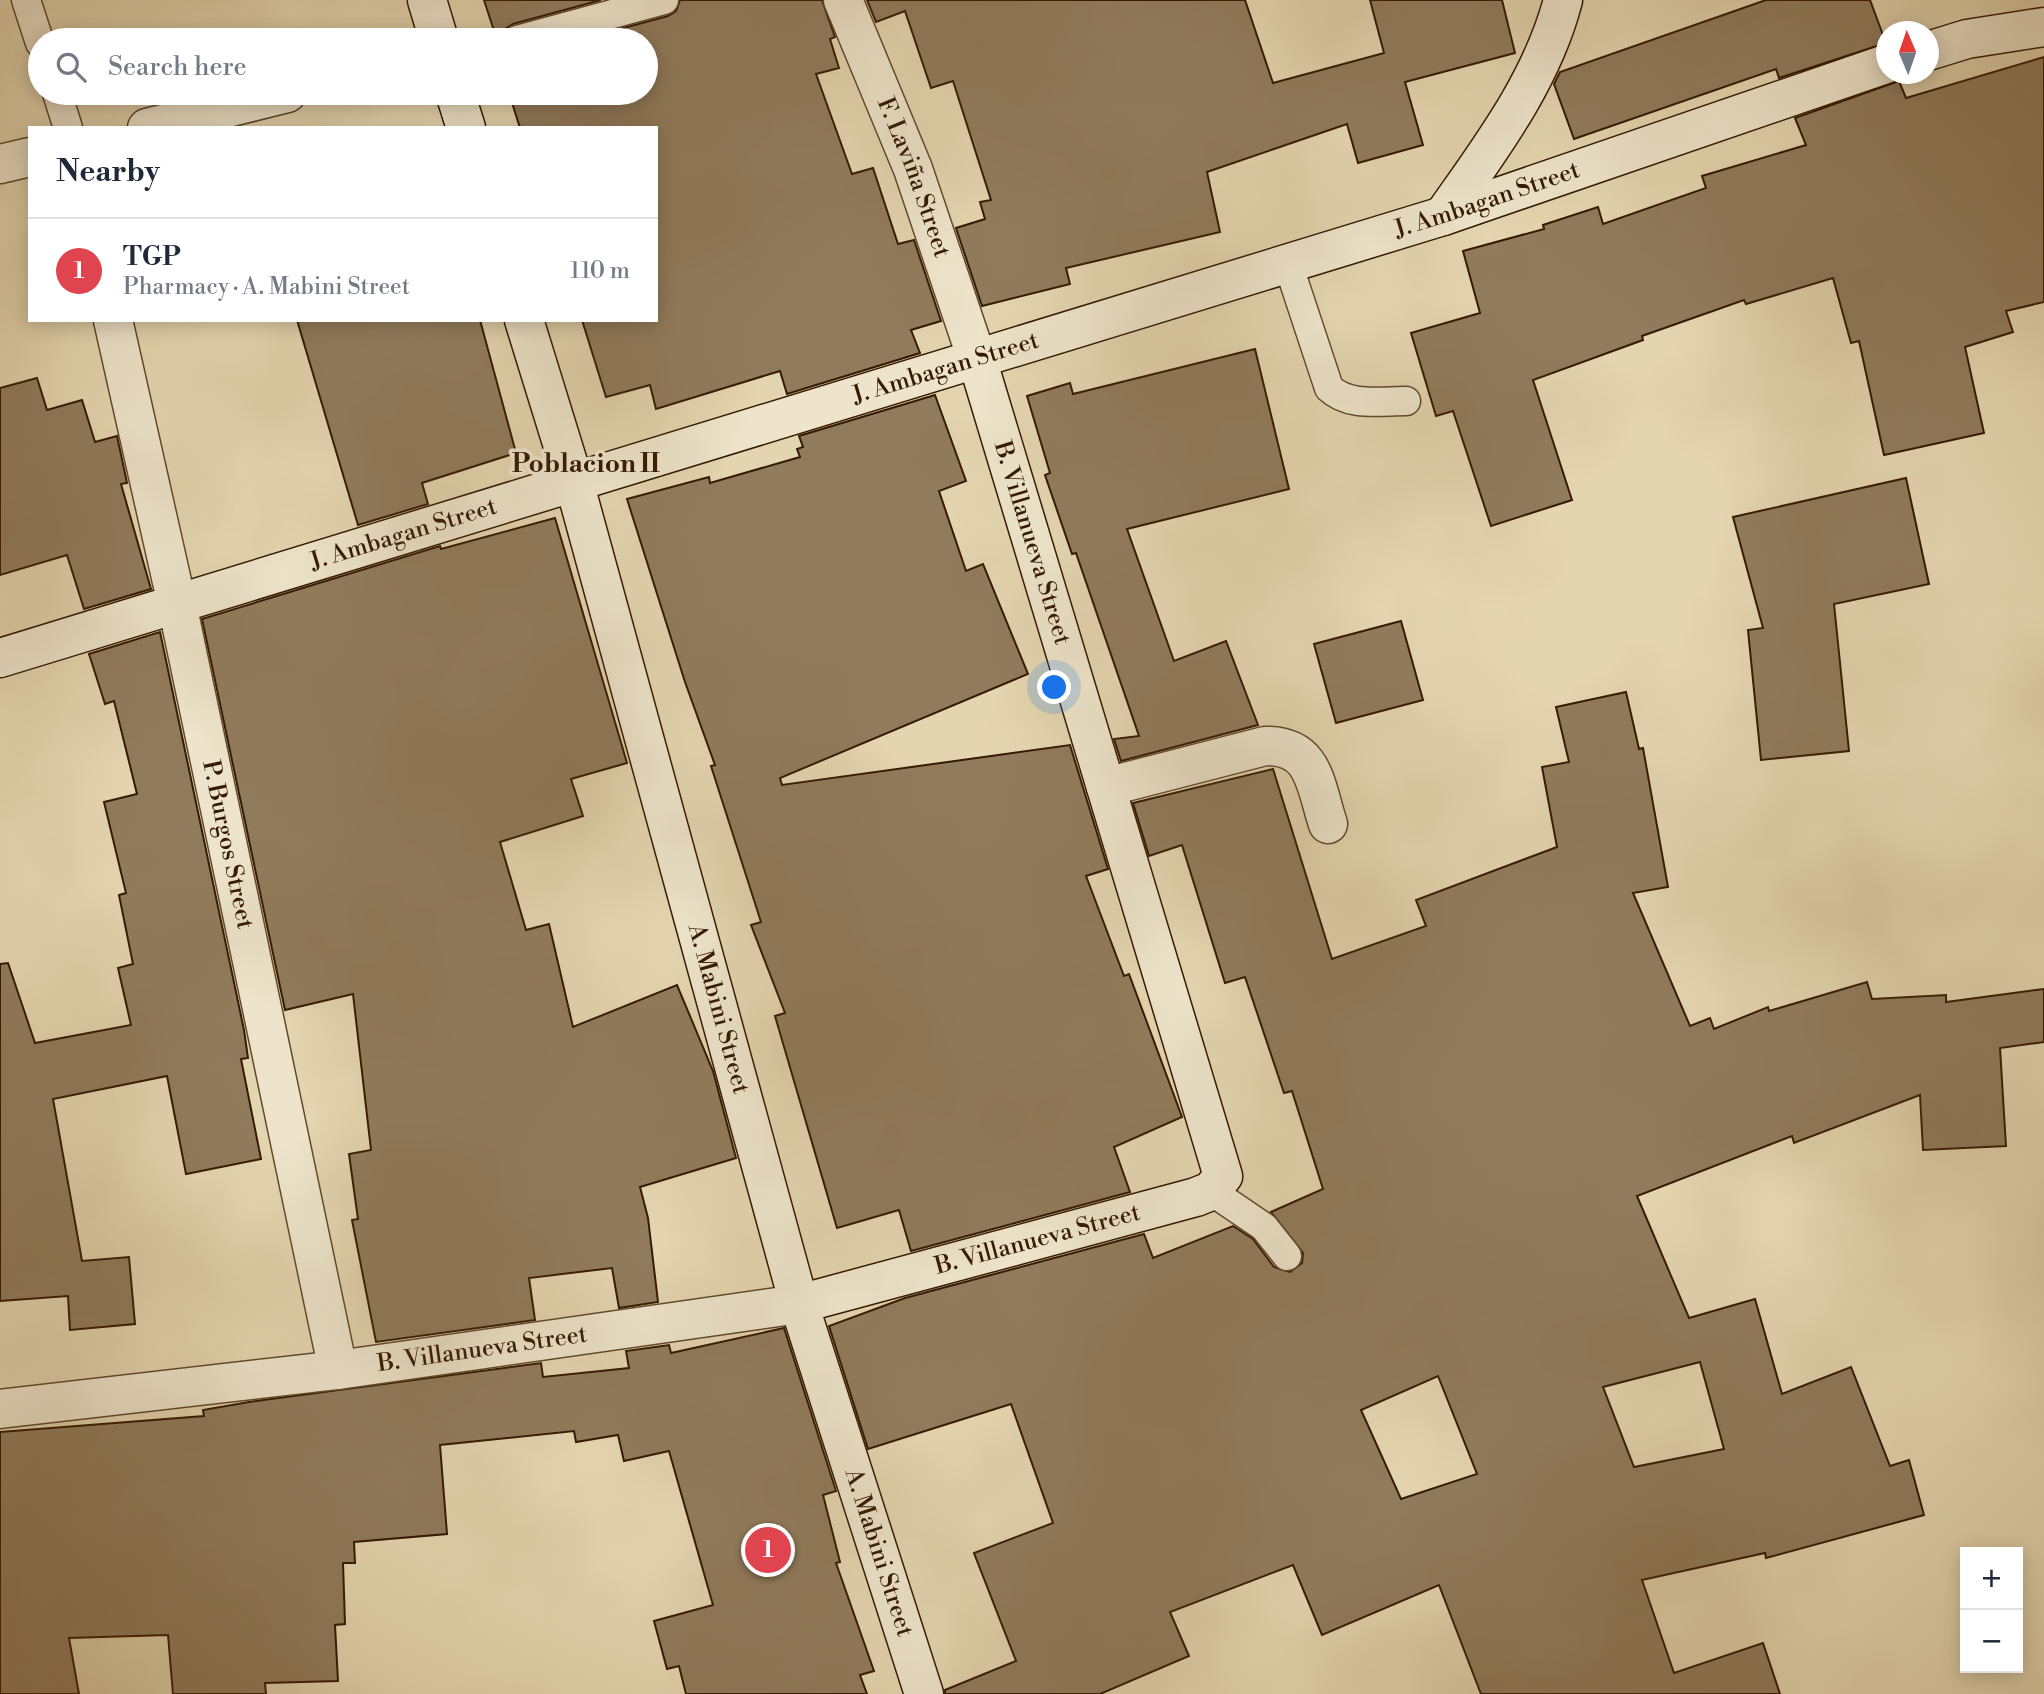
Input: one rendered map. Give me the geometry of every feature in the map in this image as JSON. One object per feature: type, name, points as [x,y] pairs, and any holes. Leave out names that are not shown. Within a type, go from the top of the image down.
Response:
[{"type":"street","points":[[427,0],[435,28]]},
{"type":"street","name":"F. Laviña Street","points":[[843,0],[913,169],[977,359]]},
{"type":"street","points":[[1443,216],[1506,127],[1555,31],[1563,0]]},
{"type":"street","points":[[1939,48],[1966,39],[2044,27]]},
{"type":"street","name":"J. Ambagan Street","points":[[0,658],[1443,216],[1876,67]]},
{"type":"street","points":[[155,126],[239,105]]},
{"type":"street","points":[[459,105],[465,126]]},
{"type":"street","points":[[0,164],[28,157]]},
{"type":"street","name":"P. Burgos Street","points":[[113,322],[177,604],[338,1370]]},
{"type":"street","name":"A. Mabini Street","points":[[525,322],[574,482],[799,1304],[924,1694]]},
{"type":"street","name":"B. Villanueva Street","points":[[0,1409],[338,1370],[799,1304],[1211,1191],[1223,1176],[977,359]]},
{"type":"street","points":[[1106,787],[1265,746],[1284,746],[1300,754],[1309,764],[1328,824]]},
{"type":"lane","points":[[26,0],[35,28]]},
{"type":"lane","points":[[561,28],[664,0]]},
{"type":"lane","points":[[61,105],[67,126]]},
{"type":"lane","points":[[1288,264],[1329,388],[1336,394],[1356,401],[1406,401]]},
{"type":"lane","points":[[1211,1191],[1264,1227],[1287,1256]]},
{"type":"building","points":[[484,0],[601,0],[507,28],[493,28]]},
{"type":"building","points":[[680,0],[822,0],[835,37],[830,39],[839,68],[816,74],[852,174],[873,168],[898,244],[914,240],[941,321],[911,330],[920,353],[787,394],[780,371],[656,409],[650,385],[606,397],[583,322],[658,322],[658,126],[519,126],[513,105],[658,105],[658,28],[624,28],[668,16],[676,11]]},
{"type":"building","points":[[867,0],[1245,0],[1273,83],[1384,53],[1370,0],[1502,0],[1515,53],[1405,82],[1423,145],[1358,163],[1347,124],[1207,172],[1220,232],[1066,268],[1070,284],[982,306],[956,228],[985,219],[980,202],[991,200],[953,81],[931,88],[905,11],[876,22]]},
{"type":"building","points":[[1766,0],[1870,0],[1878,21],[1876,46],[1779,78],[1776,69],[1574,139],[1554,84],[1560,72]]},
{"type":"building","points":[[2044,57],[2044,302],[2006,311],[2013,332],[1965,347],[1984,433],[1884,455],[1859,341],[1851,343],[1833,278],[1746,304],[1744,300],[1642,336],[1643,340],[1533,380],[1572,500],[1491,526],[1453,411],[1436,416],[1411,333],[1480,313],[1463,251],[1544,229],[1543,225],[1598,207],[1603,224],[1706,188],[1702,176],[1806,145],[1795,118],[1891,84],[1900,84],[1906,98]]},
{"type":"building","points":[[298,322],[481,322],[516,453],[422,483],[428,504],[358,525]]},
{"type":"building","points":[[1255,349],[1289,489],[1127,529],[1174,661],[1226,641],[1258,725],[1121,761],[1114,739],[1139,736],[1076,553],[1072,554],[1045,475],[1050,473],[1027,396],[1070,383],[1073,394]]},
{"type":"building","points":[[37,378],[47,410],[82,400],[95,442],[117,436],[127,483],[121,484],[151,589],[84,609],[67,555],[0,575],[0,388]]},
{"type":"building","points":[[935,395],[966,481],[939,491],[966,571],[983,564],[1028,674],[780,778],[782,785],[1070,745],[1108,869],[1086,876],[1124,976],[1129,974],[1182,1117],[1114,1147],[1130,1192],[911,1251],[899,1210],[837,1228],[775,1016],[785,1013],[751,925],[761,922],[711,766],[715,765],[685,682],[627,499],[709,477],[710,483],[800,457],[797,449],[803,447],[799,436]]},
{"type":"building","points":[[1906,478],[1929,584],[1834,604],[1849,751],[1761,760],[1748,630],[1763,628],[1733,517]]},
{"type":"building","points":[[555,518],[627,763],[571,779],[583,816],[500,842],[526,930],[549,924],[573,1027],[677,985],[713,1071],[736,1158],[640,1187],[648,1218],[658,1302],[619,1308],[612,1268],[529,1278],[535,1320],[376,1342],[352,1220],[358,1219],[349,1154],[371,1150],[353,994],[285,1010],[202,619],[440,546],[441,549]]},
{"type":"building","points":[[1401,621],[1423,700],[1336,723],[1314,644]]},
{"type":"building","points":[[160,632],[244,1030],[248,1058],[241,1059],[261,1159],[186,1174],[167,1076],[53,1099],[82,1261],[129,1257],[135,1324],[70,1330],[68,1296],[0,1301],[0,964],[8,963],[35,1043],[131,1025],[118,968],[133,964],[119,895],[126,893],[104,802],[137,794],[114,701],[105,704],[89,654]]},
{"type":"building","points":[[1626,692],[1639,749],[1643,748],[1668,887],[1633,893],[1690,1026],[1710,1018],[1714,1029],[1768,1007],[1769,1011],[1867,982],[1872,999],[1946,995],[1946,1002],[2044,989],[2044,1042],[2000,1048],[2006,1146],[1923,1150],[1920,1095],[1794,1143],[1792,1136],[1637,1196],[1689,1318],[1755,1299],[1782,1394],[1851,1367],[1890,1466],[1909,1460],[1924,1515],[1766,1558],[1765,1553],[1642,1580],[1674,1673],[1763,1643],[1780,1694],[1481,1694],[1439,1585],[1322,1635],[1293,1565],[1170,1612],[1189,1656],[1100,1694],[945,1694],[945,1690],[1016,1661],[974,1553],[1053,1523],[1011,1404],[868,1449],[829,1326],[905,1298],[1144,1234],[1153,1258],[1233,1226],[1253,1239],[1274,1267],[1290,1272],[1302,1263],[1303,1253],[1271,1212],[1323,1189],[1292,1091],[1284,1093],[1245,977],[1225,983],[1182,845],[1149,856],[1133,803],[1273,769],[1332,959],[1426,926],[1416,900],[1557,847],[1542,767],[1569,762],[1556,707]],"holes":[[[1700,1362],[1724,1449],[1634,1467],[1603,1387]],[[1438,1376],[1477,1474],[1401,1499],[1361,1410]]]},
{"type":"building","points":[[784,1328],[836,1491],[823,1495],[840,1562],[836,1563],[874,1671],[860,1675],[867,1694],[686,1694],[679,1666],[667,1669],[654,1621],[713,1605],[669,1451],[624,1461],[618,1435],[576,1442],[574,1431],[440,1445],[447,1534],[354,1542],[355,1563],[343,1563],[345,1624],[335,1625],[338,1681],[265,1683],[266,1694],[173,1694],[168,1635],[69,1638],[79,1694],[0,1694],[0,1432],[204,1416],[203,1410],[249,1402],[541,1363],[543,1377],[629,1368],[626,1351],[669,1345],[671,1353]]},
{"type":"place","name":"TGP","points":[[768,1550]]},
{"type":"district","name":"Poblacion II","points":[[586,464]]}]
